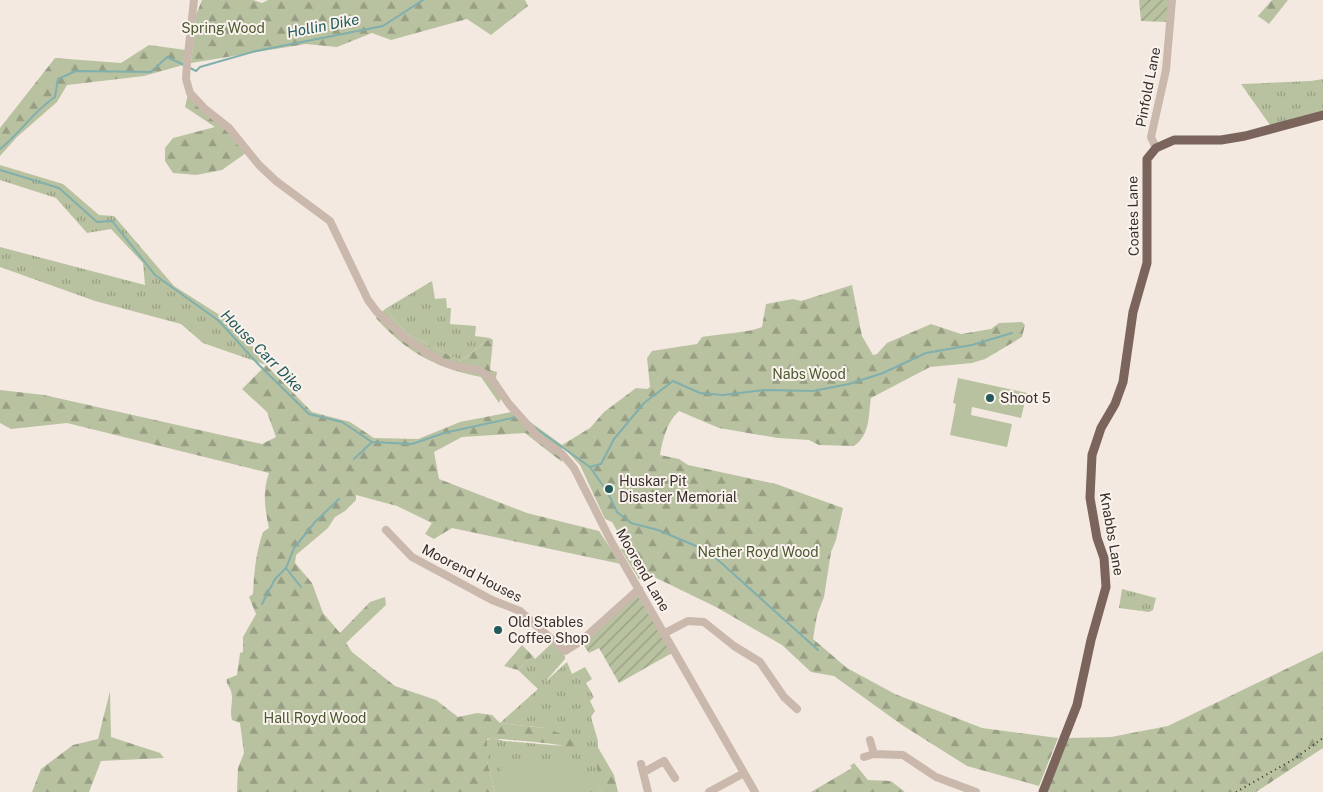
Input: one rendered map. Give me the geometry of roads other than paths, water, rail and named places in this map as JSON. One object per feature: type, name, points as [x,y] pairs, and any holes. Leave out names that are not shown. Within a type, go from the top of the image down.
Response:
[{"type":"main road","points":[[1156,148],[1174,140],[1220,140],[1245,136],[1323,115]]},
{"type":"main road","name":"Coates Lane","points":[[1134,308],[1148,254],[1146,164],[1147,159],[1156,148]]},
{"type":"main road","name":"Knabbs Lane","points":[[1043,792],[1077,705],[1091,640],[1106,587],[1104,558],[1097,538],[1090,498],[1092,455],[1101,428],[1115,404],[1123,382],[1134,308]]},
{"type":"street","name":"Moorend Lane","points":[[194,0],[187,67],[190,93],[205,109],[229,128],[270,176],[330,221],[368,300],[377,312],[405,338],[440,361],[454,366],[479,370],[490,377],[509,404],[540,439],[562,454],[574,468],[604,529],[755,792]]},
{"type":"street","name":"Pinfold Lane","points":[[1156,148],[1151,137],[1166,70],[1172,0]]},
{"type":"street","name":"Moorend Houses","points":[[386,530],[412,558],[492,600],[520,611],[565,651],[581,642],[639,589]]},
{"type":"street","points":[[664,633],[688,621],[704,622],[734,646],[760,662],[784,697],[797,708]]},
{"type":"street","points":[[870,740],[874,754]]},
{"type":"street","points":[[864,757],[874,754],[897,754],[909,758],[936,776],[976,792]]},
{"type":"street","points":[[648,792],[642,768],[664,761],[675,778]]},
{"type":"street","points":[[709,792],[744,773]]},
{"type":"waterway","name":"Hollin Dike","points":[[190,68],[196,71],[200,67],[256,51],[383,26],[423,0]]},
{"type":"waterway","name":"Hollin Dike","points":[[0,149],[40,109],[55,97],[58,79],[76,71],[151,72],[167,57],[184,65]]},
{"type":"waterway","name":"House Carr Dike","points":[[0,170],[59,188],[97,222],[112,221],[155,275],[219,321],[259,365],[309,414],[342,422],[372,442],[412,444],[444,433],[517,417]]},
{"type":"waterway","points":[[590,467],[601,464],[614,439],[644,403],[673,381],[700,393],[723,395],[764,390],[813,391],[849,384],[883,373],[926,353],[972,345],[1012,333]]},
{"type":"waterway","name":"House Carr Dike","points":[[534,427],[590,467],[608,493],[617,512],[631,523],[658,530],[708,551],[818,650]]},
{"type":"waterway","points":[[354,459],[372,442]]},
{"type":"waterway","points":[[262,604],[275,579],[286,568],[294,548],[315,522],[339,499]]},
{"type":"waterway","points":[[286,568],[301,587]]},
{"type":"railway","points":[[1236,792],[1294,759],[1323,738]]},
{"type":"place","name":"Shoot 5","points":[[990,398]]},
{"type":"place","name":"Huskar Pit Disaster Memorial","points":[[609,489]]},
{"type":"place","name":"Old Stables Coffee Shop","points":[[498,630]]},
{"type":"park label","name":"Spring Wood","points":[[223,28]]},
{"type":"park label","name":"Nabs Wood","points":[[809,374]]},
{"type":"park label","name":"Nether Royd Wood","points":[[758,552]]},
{"type":"park label","name":"Hall Royd Wood","points":[[315,718]]}]
